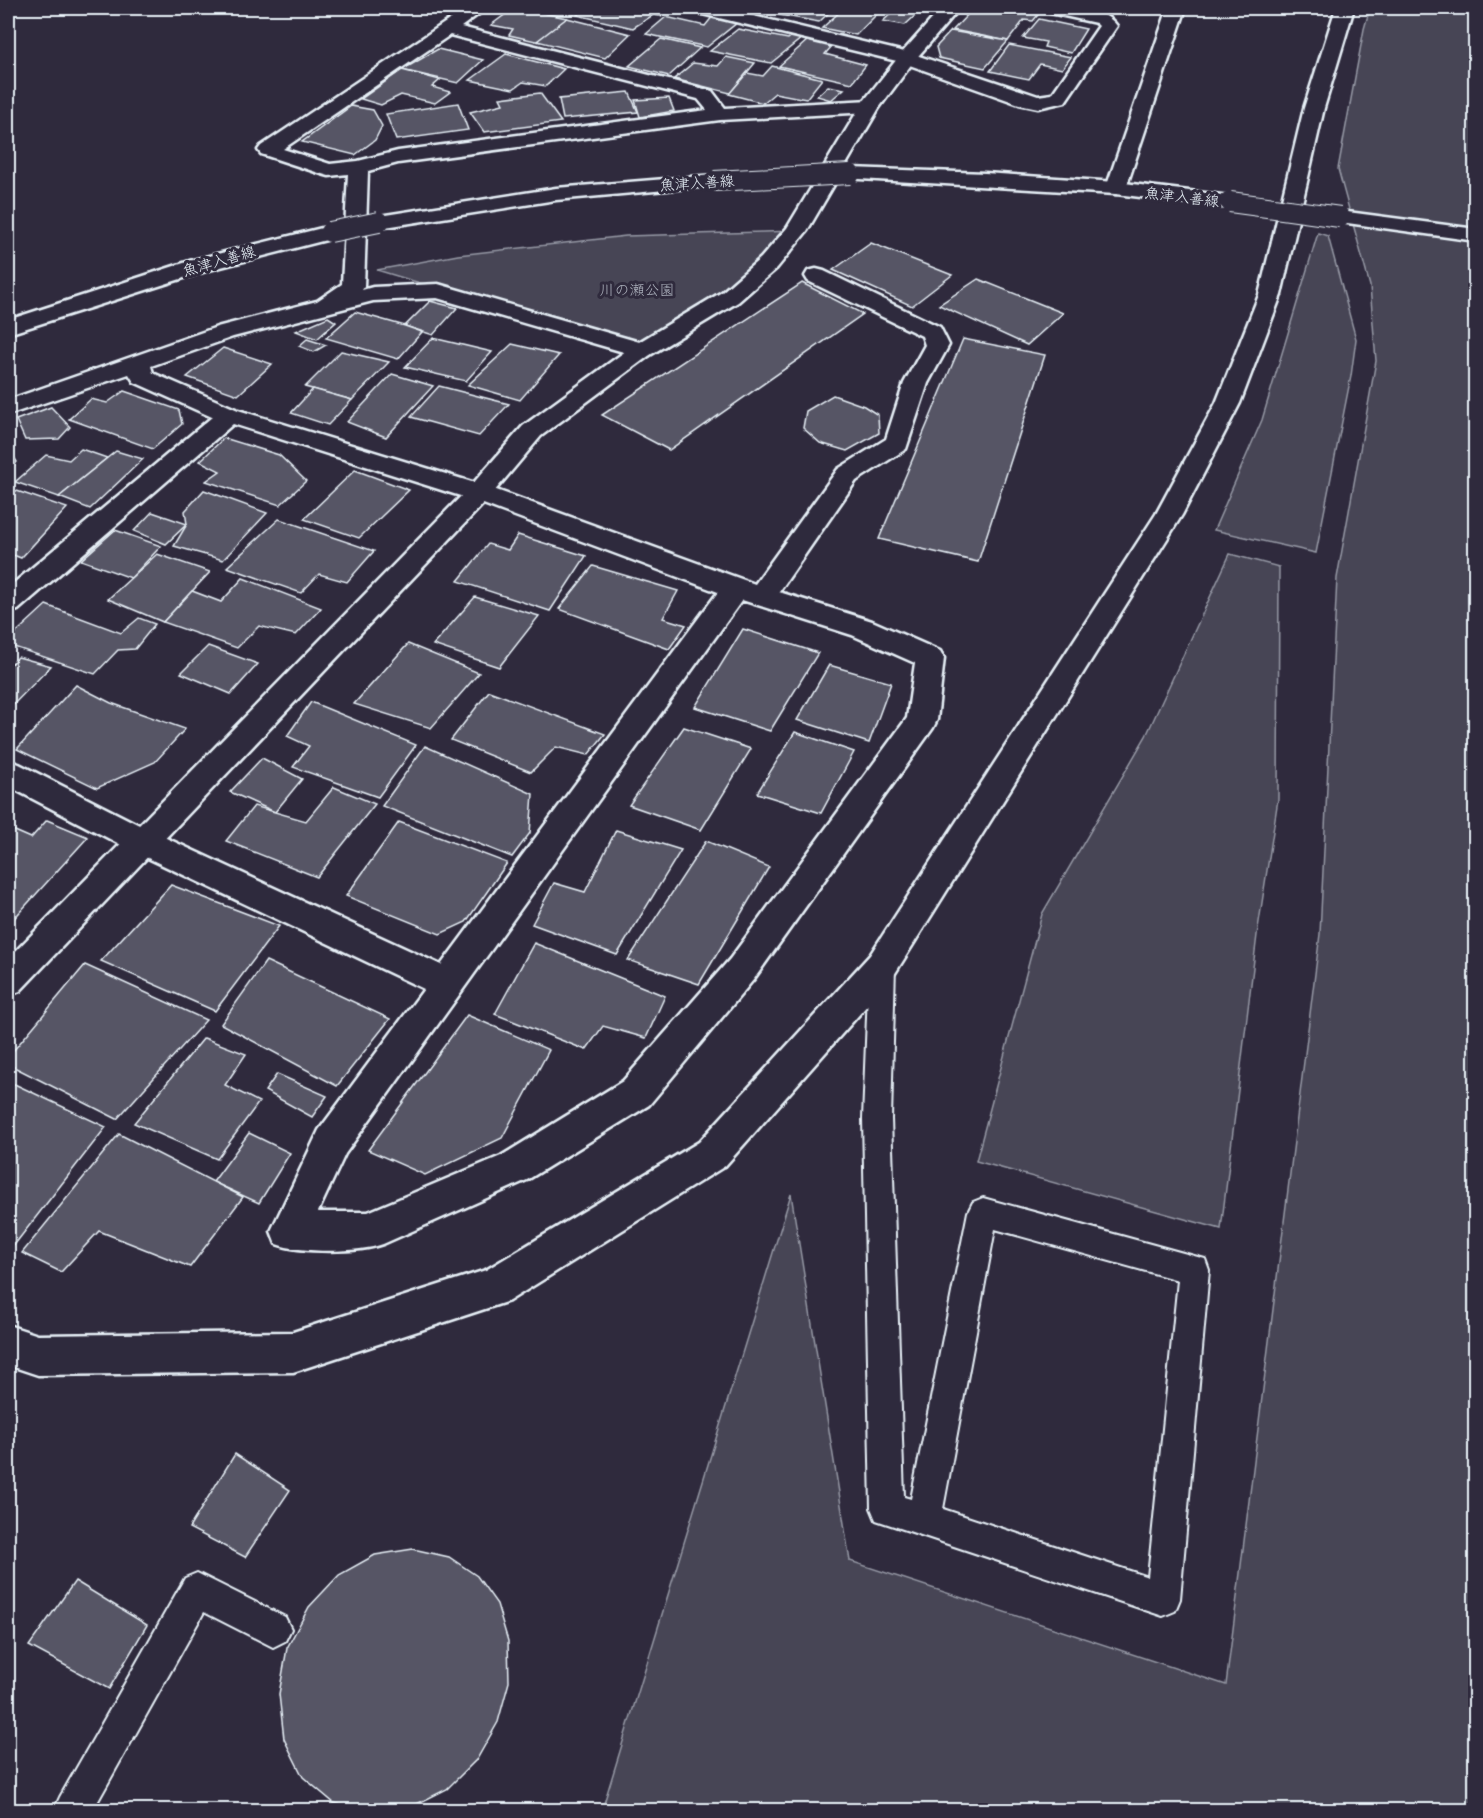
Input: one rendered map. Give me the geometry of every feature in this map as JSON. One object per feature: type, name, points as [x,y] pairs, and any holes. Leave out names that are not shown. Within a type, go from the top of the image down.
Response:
[{"type":"street","points":[[478,8],[268,150],[329,170],[358,167],[398,157],[720,114],[870,106]]},
{"type":"street","points":[[700,8],[907,58],[1019,98],[1038,102],[1058,98],[1107,26],[1102,19],[1052,8]]},
{"type":"street","points":[[8,981],[479,493],[532,431],[642,350],[730,297],[769,263],[796,231],[870,106],[907,58],[951,8]]},
{"type":"street","points":[[1116,188],[1177,8]]},
{"type":"street","points":[[8,1345],[38,1355],[293,1352],[495,1287],[712,1154],[882,965],[1169,515],[1228,403],[1270,295],[1314,108],[1345,8]]},
{"type":"street","points":[[447,29],[705,95],[720,114]]},
{"type":"street","points":[[322,307],[353,287],[358,167]]},
{"type":"street","name":"魚津入善線","points":[[8,327],[201,265],[330,232],[556,194],[714,181],[850,174],[985,179],[1116,188],[1476,235]]},
{"type":"street","points":[[138,361],[142,377],[229,415],[479,493],[748,592],[862,628],[930,658],[922,720],[742,969],[636,1093],[514,1168],[369,1231],[290,1231],[332,1142],[448,984],[748,592],[847,475],[897,443],[916,383],[937,345],[932,332],[816,276]]},
{"type":"street","points":[[8,408],[225,332],[373,294],[438,291],[642,350]]},
{"type":"street","points":[[8,603],[229,415]]},
{"type":"street","points":[[8,772],[142,841],[448,984]]},
{"type":"lane","points":[[882,965],[877,1119],[888,1508],[924,1520],[1163,1599],[1194,1270],[983,1212],[924,1520]]},
{"type":"lane","points":[[73,1810],[196,1590],[273,1629]]},
{"type":"green space","points":[[1370,8],[1475,8],[1475,1810],[602,1810],[791,1194],[850,1561],[1226,1685],[1320,934],[1337,578],[1376,361],[1370,286],[1338,169]]},
{"type":"green space","name":"川の瀬公園","points":[[796,231],[769,263],[642,350],[377,270],[458,255],[626,236]]},
{"type":"green space","points":[[1318,233],[1328,236],[1356,339],[1351,376],[1316,553],[1214,530],[1262,420]]},
{"type":"green space","points":[[1230,554],[1279,567],[1278,799],[1257,935],[1221,1229],[976,1161],[1042,914],[1146,736]]},
{"type":"building","points":[[514,8],[567,18],[540,42],[509,35],[513,29],[491,25]]},
{"type":"building","points":[[544,8],[583,8],[574,14]]},
{"type":"building","points":[[587,8],[672,8],[661,16],[653,15],[633,28],[577,15]]},
{"type":"building","points":[[790,8],[834,8],[819,22],[780,15]]},
{"type":"building","points":[[844,8],[883,8],[856,35],[822,28]]},
{"type":"building","points":[[882,8],[915,8],[910,14]]},
{"type":"building","points":[[1011,8],[1042,10],[1033,21],[1024,20],[1008,41],[953,30],[970,12],[1006,14]]},
{"type":"building","points":[[1099,8],[1130,8],[1126,14]]},
{"type":"building","points":[[894,11],[916,15],[905,25],[883,21]]},
{"type":"building","points":[[713,16],[738,22],[707,47],[646,34],[666,17],[705,26]]},
{"type":"building","points":[[567,18],[630,34],[605,58],[537,41]]},
{"type":"building","points":[[1039,19],[1086,29],[1071,53],[1044,47],[1046,42],[1023,38]]},
{"type":"building","points":[[738,29],[788,39],[793,35],[802,38],[771,63],[710,51]]},
{"type":"building","points":[[951,31],[1008,41],[985,68],[939,58],[936,47]]},
{"type":"building","points":[[661,39],[700,48],[669,76],[629,66]]},
{"type":"building","points":[[809,39],[833,45],[825,54],[866,65],[852,83],[779,66]]},
{"type":"building","points":[[1009,45],[1071,57],[1062,69],[1040,64],[1029,79],[990,71]]},
{"type":"building","points":[[438,49],[483,60],[458,83],[402,70]]},
{"type":"building","points":[[506,54],[564,69],[546,86],[523,82],[513,89],[470,80]]},
{"type":"building","points":[[726,57],[755,63],[730,93],[674,79],[693,63],[718,66]]},
{"type":"building","points":[[772,66],[822,79],[806,99],[775,93],[763,103],[729,94],[747,73],[763,76]]},
{"type":"building","points":[[402,70],[440,80],[432,87],[450,92],[435,103],[401,95],[381,105],[361,99]]},
{"type":"building","points":[[828,86],[844,89],[831,100],[817,96]]},
{"type":"building","points":[[629,92],[638,112],[563,119],[559,99]]},
{"type":"building","points":[[540,93],[561,122],[484,132],[470,112],[503,104],[500,98]]},
{"type":"building","points":[[669,98],[674,111],[640,117],[635,100]]},
{"type":"building","points":[[458,103],[468,130],[396,140],[386,114]]},
{"type":"building","points":[[351,106],[373,110],[382,126],[375,140],[355,155],[302,142]]},
{"type":"building","points":[[871,243],[952,275],[912,306],[833,270]]},
{"type":"building","points":[[978,279],[1063,313],[1027,345],[939,305]]},
{"type":"building","points":[[802,283],[863,314],[669,450],[602,415]]},
{"type":"building","points":[[430,301],[457,308],[433,335],[405,326]]},
{"type":"building","points":[[355,312],[422,332],[398,359],[326,338]]},
{"type":"building","points":[[328,317],[336,322],[317,339],[296,331]]},
{"type":"building","points":[[433,338],[492,352],[466,381],[405,367]]},
{"type":"building","points":[[307,339],[326,345],[314,352],[299,346]]},
{"type":"building","points":[[963,339],[1045,355],[978,562],[879,539]]},
{"type":"building","points":[[512,344],[559,355],[520,400],[468,385]]},
{"type":"building","points":[[223,348],[272,364],[238,395],[187,377]]},
{"type":"building","points":[[341,351],[389,362],[352,400],[305,387]]},
{"type":"building","points":[[392,374],[433,386],[386,437],[347,422]]},
{"type":"building","points":[[439,386],[509,404],[479,436],[411,417]]},
{"type":"building","points":[[313,389],[352,400],[328,425],[291,413]]},
{"type":"building","points":[[124,391],[179,410],[182,424],[153,449],[69,419],[91,399],[107,403]]},
{"type":"building","points":[[833,395],[864,406],[878,415],[879,433],[847,451],[820,443],[803,428],[806,411]]},
{"type":"building","points":[[51,407],[70,427],[59,439],[25,440],[16,420]]},
{"type":"building","points":[[224,438],[279,455],[306,481],[280,505],[206,481],[220,471],[200,461]]},
{"type":"building","points":[[8,448],[17,462],[8,473]]},
{"type":"building","points":[[81,449],[107,458],[59,497],[15,482],[46,455],[69,460]]},
{"type":"building","points":[[116,451],[143,459],[90,509],[59,497]]},
{"type":"building","points":[[355,470],[409,490],[359,538],[304,519]]},
{"type":"building","points":[[8,488],[67,508],[21,558],[8,553]]},
{"type":"building","points":[[204,490],[267,513],[223,560],[174,546],[187,524],[185,511]]},
{"type":"building","points":[[152,512],[187,524],[166,544],[134,531]]},
{"type":"building","points":[[279,519],[374,551],[347,582],[319,574],[301,593],[227,567]]},
{"type":"building","points":[[115,530],[161,546],[131,578],[81,560]]},
{"type":"building","points":[[518,535],[586,556],[550,611],[458,581],[488,544],[508,550]]},
{"type":"building","points":[[157,554],[210,572],[163,622],[108,599]]},
{"type":"building","points":[[593,566],[678,591],[663,618],[686,625],[669,649],[559,609]]},
{"type":"building","points":[[243,578],[321,608],[296,635],[259,626],[237,648],[163,622],[192,591],[221,602]]},
{"type":"building","points":[[475,597],[539,616],[499,667],[433,645]]},
{"type":"building","points":[[46,605],[121,633],[139,618],[155,624],[135,649],[118,650],[95,674],[8,645],[8,640]]},
{"type":"building","points":[[743,629],[818,653],[770,731],[695,707]]},
{"type":"building","points":[[408,644],[479,673],[431,728],[354,704]]},
{"type":"building","points":[[208,646],[258,664],[231,694],[181,673]]},
{"type":"building","points":[[18,657],[51,666],[8,710],[8,667]]},
{"type":"building","points":[[829,665],[891,683],[869,743],[797,720]]},
{"type":"building","points":[[76,685],[111,703],[185,729],[155,762],[97,788],[17,749]]},
{"type":"building","points":[[489,691],[605,734],[588,755],[556,747],[531,772],[451,740]]},
{"type":"building","points":[[311,702],[416,745],[378,797],[293,767],[309,746],[287,736]]},
{"type":"building","points":[[684,727],[751,749],[701,830],[629,805]]},
{"type":"building","points":[[795,732],[854,752],[821,813],[757,793]]},
{"type":"building","points":[[425,746],[533,794],[530,833],[512,857],[382,806]]},
{"type":"building","points":[[262,758],[302,779],[275,812],[230,792]]},
{"type":"building","points":[[334,787],[375,804],[317,877],[226,841],[254,806],[306,821]]},
{"type":"building","points":[[47,820],[88,837],[8,925],[8,828],[31,838]]},
{"type":"building","points":[[399,822],[507,863],[466,922],[440,934],[346,896]]},
{"type":"building","points":[[616,830],[681,850],[617,955],[532,924],[554,883],[585,892]]},
{"type":"building","points":[[706,841],[769,867],[699,984],[628,960]]},
{"type":"building","points":[[171,885],[279,926],[215,1011],[101,961]]},
{"type":"building","points":[[534,943],[665,996],[646,1038],[603,1026],[586,1050],[495,1014]]},
{"type":"building","points":[[266,961],[390,1019],[337,1086],[221,1024]]},
{"type":"building","points":[[85,965],[206,1020],[117,1119],[8,1064],[8,1057]]},
{"type":"building","points":[[467,1015],[549,1050],[502,1138],[425,1175],[368,1150]]},
{"type":"building","points":[[204,1038],[246,1054],[225,1085],[259,1102],[217,1159],[134,1123]]},
{"type":"building","points":[[277,1074],[327,1096],[312,1117],[265,1091]]},
{"type":"building","points":[[8,1081],[106,1127],[8,1253]]},
{"type":"building","points":[[249,1133],[290,1153],[259,1203],[213,1182]]},
{"type":"building","points":[[119,1134],[243,1197],[190,1267],[99,1231],[61,1272],[22,1253]]},
{"type":"building","points":[[235,1454],[290,1490],[245,1557],[189,1528]]},
{"type":"building","points":[[413,1549],[449,1557],[477,1576],[497,1604],[508,1641],[509,1682],[498,1722],[477,1759],[447,1789],[411,1807],[395,1810],[360,1810],[334,1803],[303,1777],[284,1739],[279,1694],[287,1648],[309,1607],[339,1575],[375,1555]]},
{"type":"building","points":[[75,1581],[147,1625],[109,1689],[29,1646]]}]
